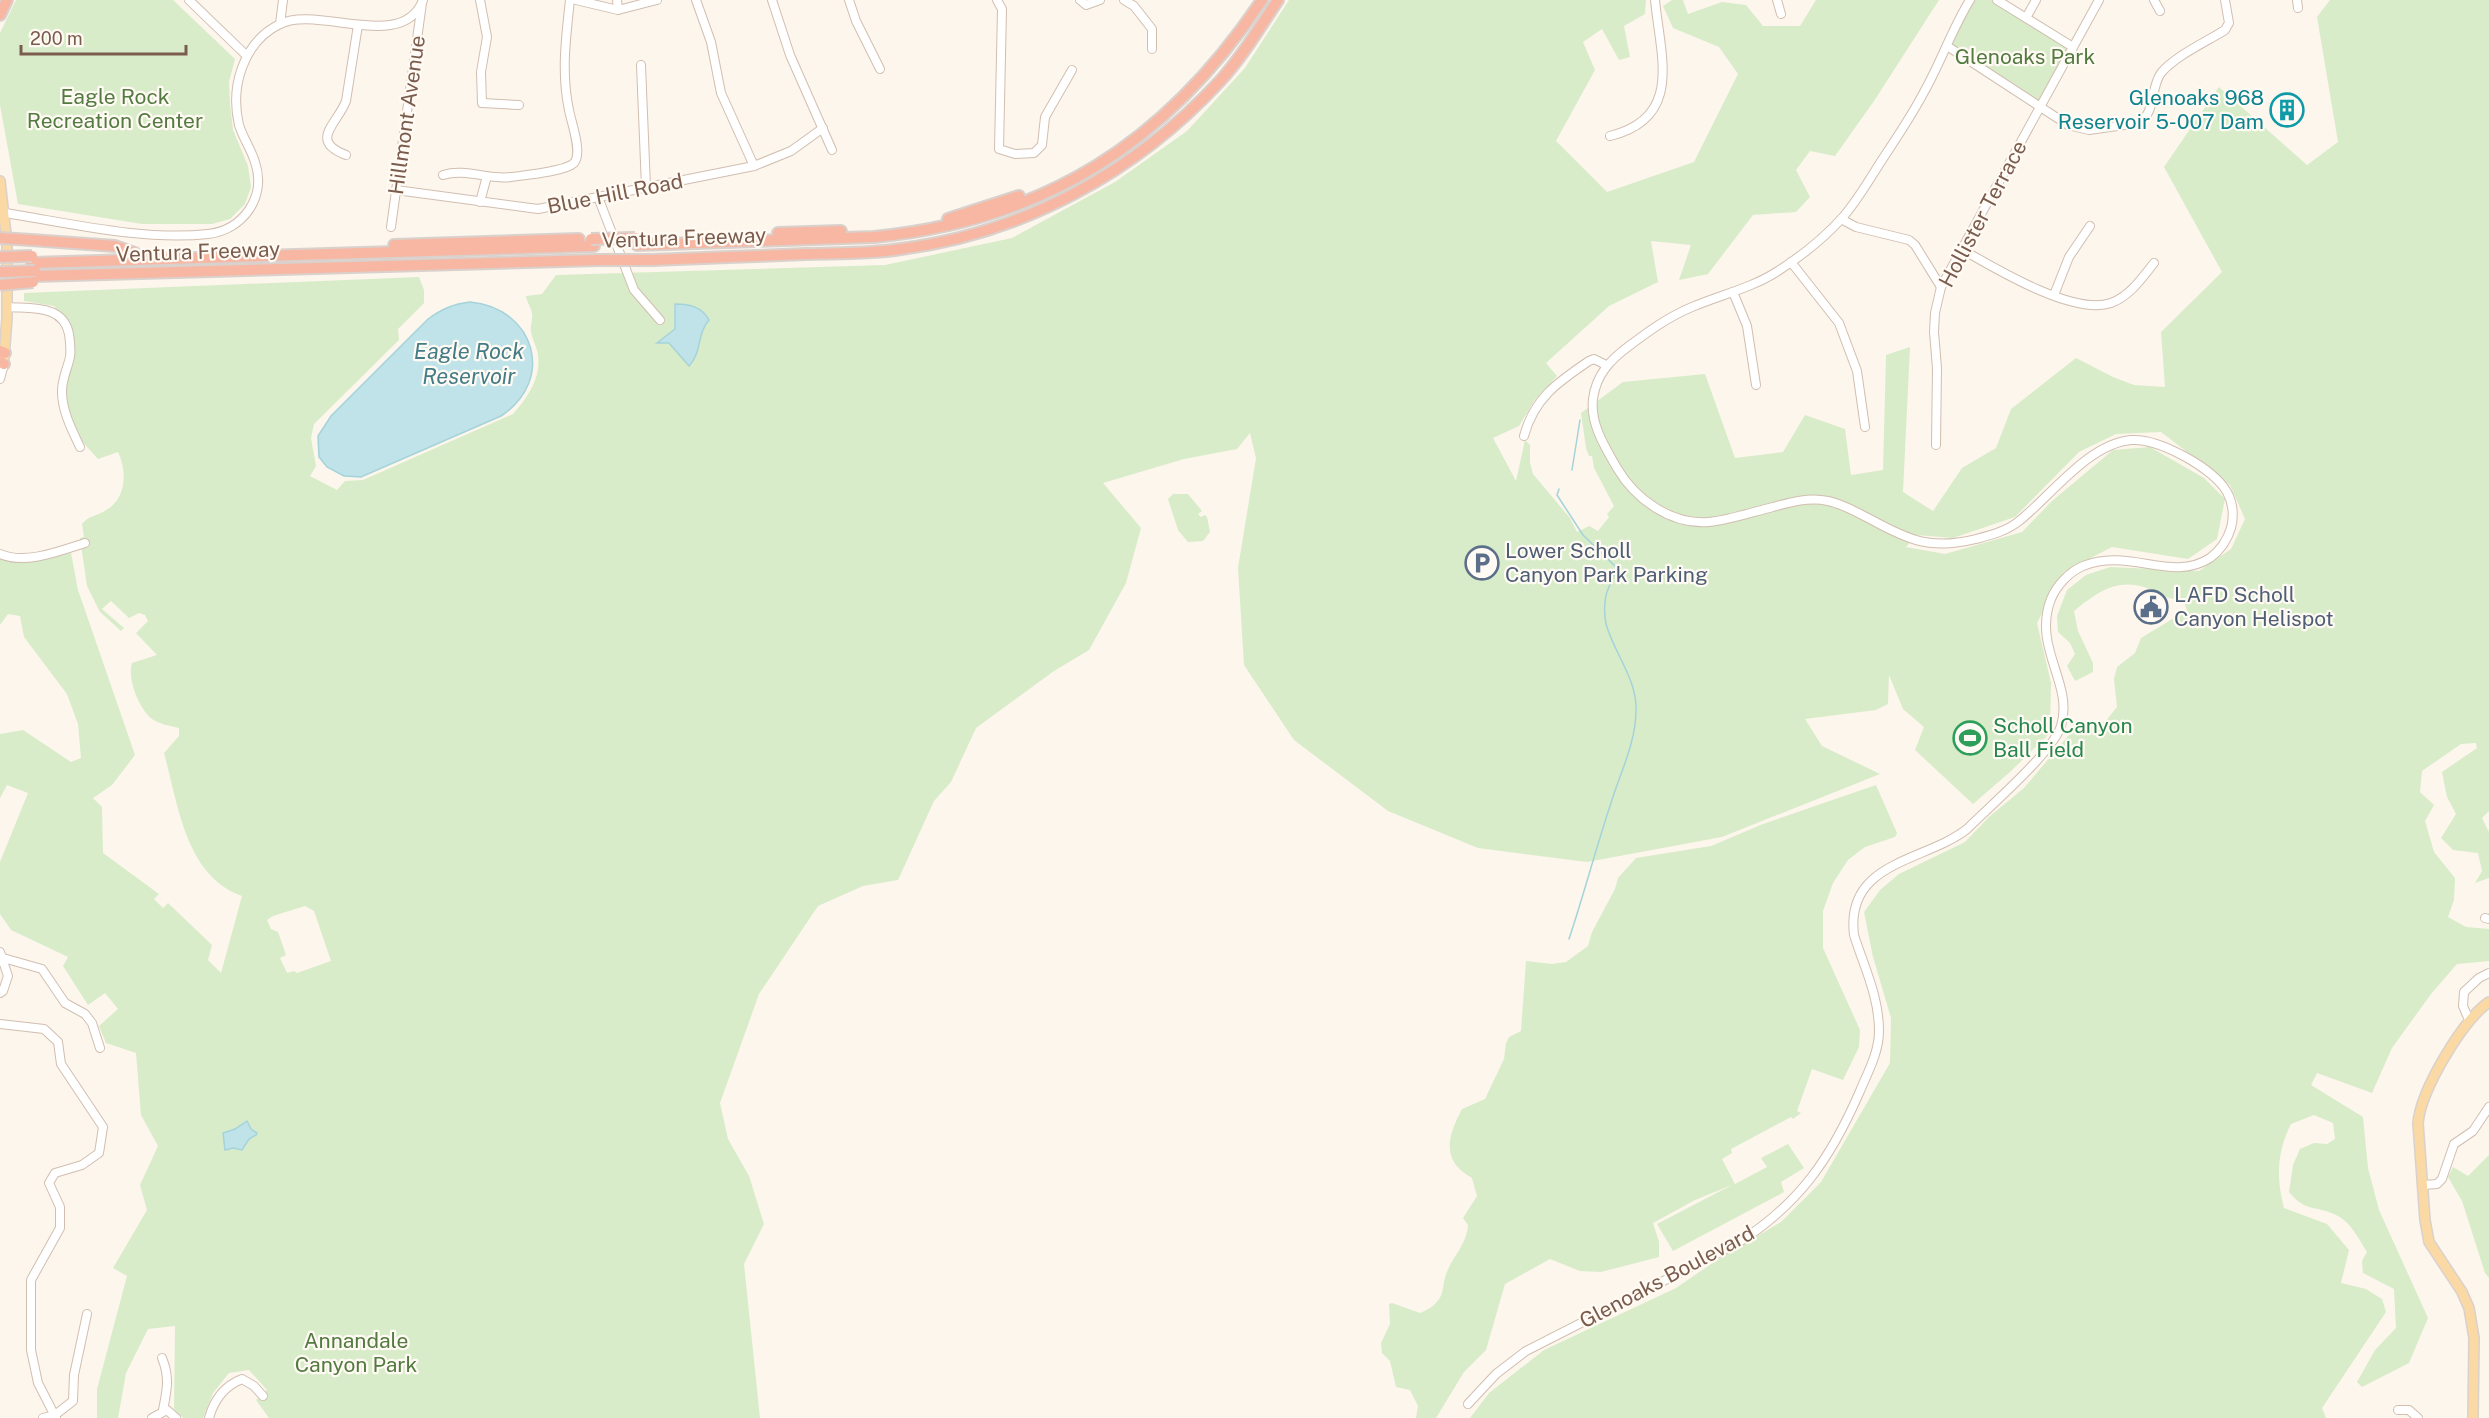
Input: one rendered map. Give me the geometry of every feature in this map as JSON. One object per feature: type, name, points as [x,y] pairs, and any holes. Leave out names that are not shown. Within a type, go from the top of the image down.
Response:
[{"type":"highway","points":[[0,15],[8,0]]},
{"type":"highway","name":"Ventura Freeway","points":[[0,257],[33,270],[108,274],[502,261],[545,251],[596,250],[636,241],[895,229],[944,220],[1026,194],[1085,166],[1122,143],[1154,117],[1206,66],[1255,0]]},
{"type":"highway","points":[[636,241],[874,237],[906,234],[974,220],[1019,204],[1063,185],[1098,165],[1168,114],[1218,62],[1262,0]]},
{"type":"highway","name":"Ventura Freeway","points":[[0,275],[135,253],[486,245],[545,251],[596,250],[651,256],[881,251],[935,244],[1003,226],[1065,200],[1126,163],[1166,132],[1221,80],[1278,0]]},
{"type":"highway","points":[[0,238],[116,246],[135,253]]},
{"type":"highway","points":[[0,285],[33,270],[486,245]]},
{"type":"highway","points":[[0,264],[33,270],[502,261]]},
{"type":"main road","points":[[0,181],[5,213],[7,307],[2,358]]},
{"type":"main road","points":[[2473,1418],[2474,1338],[2469,1308],[2462,1292],[2429,1242],[2418,1139],[2419,1108],[2469,1020],[2489,1002]]},
{"type":"street","points":[[189,0],[247,56]]},
{"type":"street","points":[[280,24],[283,0]]},
{"type":"street","points":[[480,0],[487,37],[481,72],[482,103],[519,105]]},
{"type":"street","points":[[443,175],[460,171],[508,177],[566,168],[576,161],[578,156],[576,138],[568,108],[564,75],[570,0]]},
{"type":"street","points":[[576,0],[618,10],[657,0]]},
{"type":"street","points":[[617,0],[618,10]]},
{"type":"street","points":[[696,0],[711,42],[721,93],[754,166]]},
{"type":"street","points":[[772,0],[790,55],[832,150]]},
{"type":"street","points":[[849,0],[856,21],[880,69]]},
{"type":"street","points":[[997,0],[1002,9],[999,149],[1015,154],[1034,153],[1042,145],[1045,117],[1072,70]]},
{"type":"street","points":[[1080,0],[1086,5],[1100,0]]},
{"type":"street","points":[[1124,0],[1134,6],[1152,29],[1152,49]]},
{"type":"street","points":[[1610,136],[1636,126],[1650,114],[1660,98],[1664,69],[1654,0]]},
{"type":"street","points":[[1777,0],[1781,14]]},
{"type":"street","points":[[1524,436],[1529,417],[1541,398],[1589,361],[1594,359],[1606,365],[1667,319],[1762,280],[1791,262],[1841,219],[1858,198],[1910,116],[1970,0]]},
{"type":"street","points":[[1997,0],[2073,47]]},
{"type":"street","points":[[2026,18],[2036,0]]},
{"type":"street","name":"Hollister Terrace","points":[[1936,445],[1938,368],[1934,332],[1935,313],[1941,287],[2099,0]]},
{"type":"street","points":[[2154,0],[2160,11]]},
{"type":"street","points":[[1947,46],[2068,125],[2079,129],[2102,128],[2145,120],[2160,74],[2171,63],[2224,30],[2229,23],[2225,0]]},
{"type":"street","points":[[5,213],[154,234],[207,234],[223,231],[234,225],[252,206],[259,183],[256,163],[239,124],[236,98],[238,82],[247,56],[262,37],[280,24],[292,20],[317,19],[380,27],[399,22],[410,16],[423,2]]},
{"type":"street","name":"Hillmont Avenue","points":[[391,227],[423,2]]},
{"type":"street","points":[[346,155],[335,151],[330,146],[327,133],[346,101],[358,25]]},
{"type":"street","points":[[641,65],[646,187]]},
{"type":"street","name":"Blue Hill Road","points":[[396,190],[538,209],[754,166],[791,151],[823,128]]},
{"type":"street","points":[[480,202],[486,176]]},
{"type":"street","points":[[598,197],[634,290],[660,320]]},
{"type":"street","points":[[1841,219],[1856,227],[1910,240],[1941,287]]},
{"type":"street","points":[[2054,295],[2069,256],[2090,226]]},
{"type":"street","points":[[1963,250],[2013,279],[2087,306],[2113,303],[2132,289],[2154,263]]},
{"type":"street","points":[[1791,262],[1839,323],[1857,371],[1865,427]]},
{"type":"street","points":[[1733,291],[1747,326],[1756,385]]},
{"type":"street","points":[[7,307],[50,310],[57,313],[64,321],[68,331],[71,354],[62,381],[62,393],[68,422],[80,447]]},
{"type":"street","points":[[0,379],[2,358]]},
{"type":"street","name":"Glenoaks Boulevard","points":[[1468,1404],[1496,1374],[1532,1347],[1736,1245],[1763,1226],[1805,1186],[1822,1166],[1840,1136],[1878,1046],[1877,1002],[1854,934],[1853,923],[1857,901],[1864,889],[1882,871],[1952,839],[1967,829],[2055,740],[2063,718],[2063,696],[2047,648],[2046,624],[2050,601],[2055,591],[2073,572],[2096,562],[2134,560],[2182,568],[2200,563],[2217,553],[2223,546],[2233,518],[2230,499],[2218,480],[2175,452],[2141,440],[2119,442],[2098,453],[2008,528],[1950,544],[1928,544],[1909,538],[1846,507],[1830,501],[1812,499],[1725,519],[1693,522],[1677,518],[1647,502],[1623,478],[1612,460],[1593,417],[1593,397],[1606,365]]},
{"type":"street","points":[[0,554],[12,559],[48,554],[85,543]]},
{"type":"street","points":[[0,993],[3,992],[8,976],[2,955]]},
{"type":"street","points":[[2,955],[42,969],[65,1003],[84,1014],[92,1023],[100,1048]]},
{"type":"street","points":[[2469,1020],[2463,1006],[2464,992],[2479,978],[2489,973]]},
{"type":"street","points":[[0,1024],[44,1029],[58,1042],[61,1065],[103,1127],[99,1153],[82,1165],[55,1173],[49,1183],[60,1207],[60,1228],[32,1280],[31,1350],[38,1383],[56,1416]]},
{"type":"street","points":[[2423,1185],[2437,1184],[2442,1179],[2454,1144],[2473,1131],[2489,1107]]},
{"type":"street","points":[[43,1418],[56,1416],[73,1401],[74,1375],[87,1314]]},
{"type":"street","points":[[152,1418],[163,1410],[168,1386],[168,1372],[162,1358]]},
{"type":"street","points":[[209,1418],[216,1400],[234,1382],[242,1379],[247,1381],[262,1396]]},
{"type":"street","points":[[163,1410],[167,1410],[176,1418]]},
{"type":"street","points":[[2398,1410],[2409,1410],[2418,1418]]},
{"type":"green space","name":"Eagle Rock Recreation Center","points":[[16,0],[173,0],[235,59],[229,82],[230,104],[233,130],[248,166],[251,187],[245,204],[230,219],[212,224],[142,224],[18,204],[0,105],[0,33]]},
{"type":"green space","name":"Annandale Canyon Park","points":[[1289,0],[1646,0],[1645,14],[1624,26],[1630,57],[1619,60],[1602,29],[1583,42],[1595,70],[1556,141],[1607,192],[1694,162],[1738,74],[1719,47],[1673,28],[1663,6],[1672,0],[1683,0],[1688,14],[1722,2],[1746,5],[1763,26],[1800,26],[1816,0],[1939,0],[1874,101],[1835,156],[1810,151],[1796,170],[1810,197],[1796,212],[1753,215],[1708,274],[1679,280],[1691,245],[1651,241],[1658,282],[1609,306],[1546,363],[1557,376],[1534,401],[1519,426],[1493,438],[1516,481],[1525,440],[1530,445],[1530,463],[1533,474],[1570,518],[1577,532],[1589,526],[1598,531],[1614,506],[1594,468],[1592,456],[1589,456],[1586,448],[1581,413],[1623,382],[1705,374],[1735,458],[1783,452],[1805,415],[1845,429],[1851,475],[1883,470],[1886,355],[1910,347],[1903,492],[1933,511],[1962,468],[1996,448],[2011,409],[2076,358],[2134,385],[2165,387],[2161,332],[2222,272],[2164,167],[2219,87],[2307,165],[2338,142],[2317,17],[2330,0],[2489,0],[2489,811],[2482,818],[2489,832],[2489,878],[2475,883],[2482,871],[2478,853],[2453,850],[2441,838],[2456,814],[2447,797],[2442,772],[2477,748],[2476,743],[2461,744],[2422,771],[2420,792],[2434,805],[2425,821],[2434,852],[2455,878],[2454,900],[2448,917],[2466,927],[2489,929],[2489,961],[2457,964],[2431,994],[2392,1048],[2372,1093],[2317,1073],[2311,1085],[2363,1117],[2368,1168],[2379,1210],[2428,1318],[2409,1363],[2362,1387],[2357,1382],[2375,1350],[2396,1328],[2394,1289],[2363,1273],[2362,1261],[2367,1252],[2346,1222],[2329,1212],[2306,1206],[2289,1192],[2293,1165],[2300,1149],[2314,1143],[2327,1144],[2335,1139],[2333,1123],[2314,1115],[2291,1124],[2286,1134],[2279,1165],[2284,1208],[2327,1224],[2349,1250],[2341,1283],[2366,1289],[2382,1299],[2386,1312],[2322,1408],[2326,1418],[1470,1418],[1489,1393],[1544,1350],[1676,1288],[1781,1222],[1821,1182],[1890,1063],[1891,1018],[1873,957],[1864,912],[1880,890],[1899,874],[1965,842],[1990,816],[2024,788],[2078,724],[2105,722],[2117,707],[2114,679],[2117,667],[2135,653],[2141,638],[2187,610],[2183,600],[2170,598],[2140,586],[2119,585],[2092,597],[2074,611],[2078,631],[2093,663],[2093,672],[2075,681],[2067,666],[2075,654],[2070,643],[2058,632],[2057,616],[2067,590],[2086,575],[2110,567],[2199,571],[2231,549],[2245,519],[2230,485],[2161,432],[2116,434],[2079,452],[2015,517],[1953,538],[1916,535],[1906,547],[1945,554],[2022,532],[2052,501],[2113,450],[2150,447],[2204,478],[2225,499],[2217,539],[2188,559],[2112,547],[2064,572],[2037,623],[2051,683],[2050,733],[1973,804],[1915,750],[1924,727],[1903,709],[1889,675],[1888,704],[1876,710],[1805,719],[1822,746],[1880,774],[1722,837],[1587,862],[1478,848],[1388,811],[1294,740],[1244,665],[1238,568],[1256,458],[1250,433],[1237,449],[1184,459],[1103,483],[1141,528],[1126,583],[1089,650],[1054,671],[976,728],[951,782],[934,801],[898,880],[863,886],[818,906],[759,994],[720,1103],[728,1139],[749,1176],[764,1224],[744,1264],[760,1418],[269,1418],[256,1400],[267,1390],[249,1370],[229,1373],[213,1393],[203,1418],[183,1418],[174,1409],[175,1326],[148,1329],[126,1373],[118,1418],[97,1418],[97,1389],[127,1276],[113,1268],[147,1210],[140,1185],[158,1146],[141,1115],[136,1053],[106,1043],[99,1026],[118,1009],[105,993],[88,1005],[63,966],[68,957],[11,930],[0,914],[0,862],[28,793],[7,785],[0,798],[0,734],[23,730],[71,762],[81,758],[78,724],[67,694],[24,637],[20,616],[8,614],[0,625],[0,558],[22,562],[71,553],[78,590],[135,755],[112,785],[93,798],[102,807],[103,853],[159,894],[154,899],[163,908],[168,903],[212,945],[208,960],[221,973],[242,896],[223,886],[208,872],[187,836],[164,753],[179,736],[179,728],[152,719],[135,693],[131,677],[132,663],[157,655],[136,633],[148,621],[145,615],[139,613],[129,618],[111,601],[102,609],[124,628],[121,631],[100,612],[87,586],[80,538],[84,537],[82,524],[106,510],[118,499],[123,484],[123,467],[118,452],[98,459],[84,444],[70,422],[64,395],[64,367],[69,325],[54,306],[24,301],[24,293],[419,277],[424,290],[424,303],[398,329],[399,340],[314,424],[311,438],[316,466],[310,476],[337,490],[345,481],[363,480],[513,414],[533,385],[538,368],[537,350],[531,332],[532,313],[526,296],[542,294],[556,275],[885,265],[1012,238],[1115,182],[1187,131],[1245,68]],"holes":[[[305,906],[314,911],[331,961],[297,973],[294,971],[287,973],[280,958],[286,955],[278,932],[271,929],[267,920]]]},
{"type":"green space","name":"Glenoaks Park","points":[[1970,0],[1997,0],[2073,47],[2040,108],[1947,46]]},
{"type":"green space","points":[[1173,494],[1188,494],[1202,511],[1198,514],[1201,517],[1205,515],[1207,517],[1210,532],[1203,541],[1188,542],[1178,530],[1168,499]]},
{"type":"green space","points":[[1876,785],[1897,833],[1895,837],[1865,847],[1848,860],[1833,883],[1823,911],[1823,948],[1860,1030],[1859,1047],[1843,1080],[1812,1069],[1797,1111],[1801,1113],[1731,1149],[1732,1153],[1722,1159],[1735,1184],[1767,1167],[1761,1158],[1788,1144],[1804,1168],[1781,1182],[1784,1192],[1673,1251],[1657,1224],[1732,1185],[1695,1200],[1653,1223],[1659,1242],[1659,1257],[1601,1272],[1580,1271],[1550,1259],[1505,1284],[1486,1350],[1464,1372],[1436,1418],[1416,1418],[1418,1406],[1410,1390],[1396,1387],[1390,1361],[1382,1353],[1381,1343],[1390,1324],[1389,1304],[1420,1313],[1433,1306],[1441,1296],[1447,1272],[1465,1238],[1468,1225],[1463,1218],[1477,1196],[1472,1178],[1455,1164],[1451,1156],[1450,1139],[1462,1109],[1485,1099],[1504,1059],[1509,1037],[1521,1031],[1526,961],[1552,964],[1566,962],[1588,946],[1592,932],[1615,889],[1618,878],[1636,858],[1711,846],[1763,824]]},
{"type":"green space","points":[[2489,1155],[2489,1278],[2485,1273],[2462,1201],[2448,1177],[2453,1167],[2468,1176]]},
{"type":"water","name":"Eagle Rock Reservoir","points":[[470,302],[492,307],[510,317],[523,331],[530,348],[532,366],[528,384],[518,401],[501,416],[361,477],[344,476],[327,467],[319,457],[318,436],[331,416],[428,319],[448,307]]},
{"type":"water","points":[[675,304],[695,307],[709,320],[705,325],[696,355],[689,366],[669,343],[657,343],[675,329]]},
{"type":"water","points":[[247,1121],[251,1129],[257,1133],[256,1135],[249,1139],[242,1150],[233,1148],[225,1150],[223,1133]]},
{"type":"waterway","points":[[1572,470],[1580,420]]},
{"type":"waterway","points":[[1559,489],[1557,495],[1583,535],[1616,567],[1606,596],[1605,620],[1633,688],[1636,710],[1630,746],[1569,939]]},
{"type":"place","name":"Glenoaks 968 Reservoir 5-007 Dam","points":[[2287,110]]},
{"type":"place","name":"Lower Scholl Canyon Park Parking","points":[[1482,563]]},
{"type":"place","name":"LAFD Scholl Canyon Helispot","points":[[2151,607]]},
{"type":"place","name":"Scholl Canyon Ball Field","points":[[1970,738]]}]
